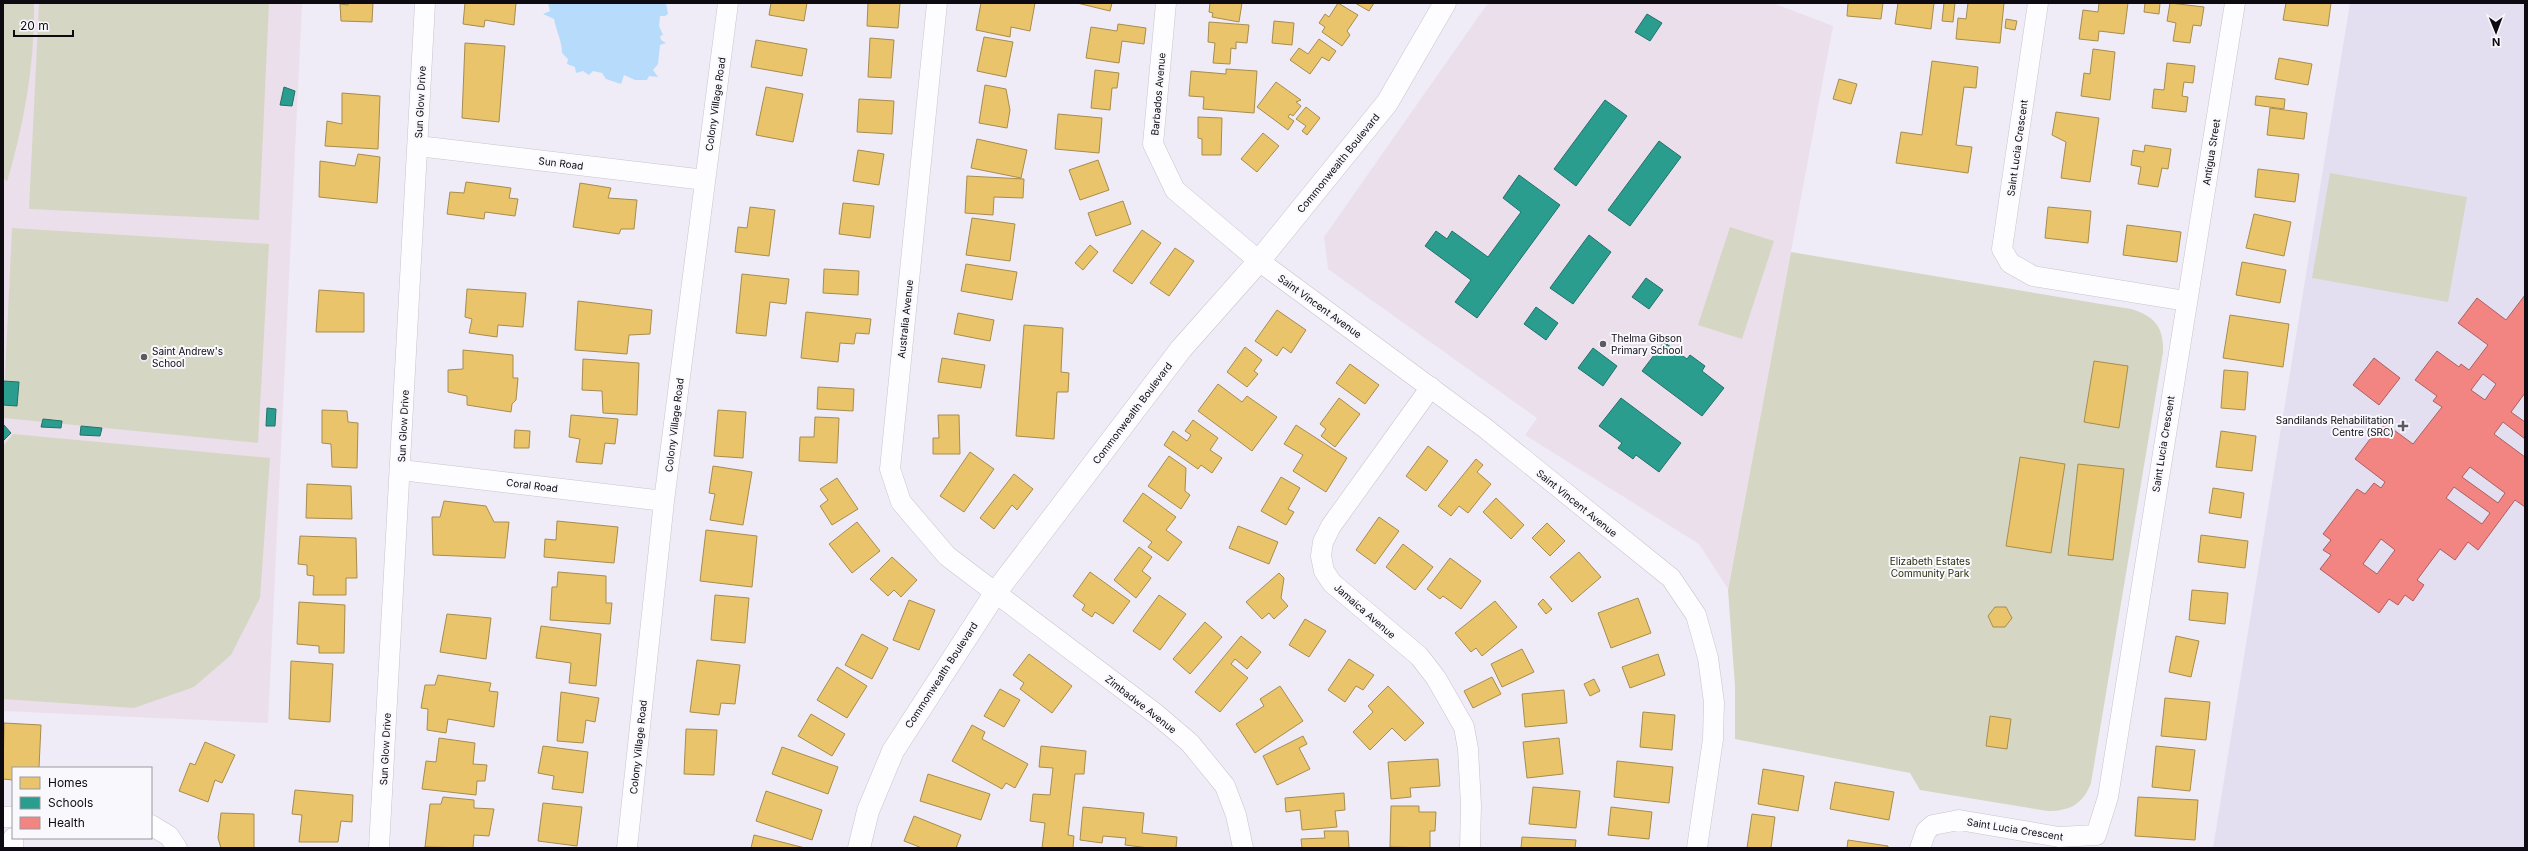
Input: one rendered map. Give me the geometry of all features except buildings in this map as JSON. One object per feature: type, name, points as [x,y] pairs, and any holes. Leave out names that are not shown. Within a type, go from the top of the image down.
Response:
[{"type":"street","name":"Sun Glow Drive","points":[[379,848],[401,470],[425,3]]},
{"type":"street","name":"Colony Village Road","points":[[627,848],[664,501],[728,3]]},
{"type":"street","name":"Australia Avenue","points":[[937,3],[890,469],[900,502],[924,531],[947,556],[996,592]]},
{"type":"street","name":"Barbados Avenue","points":[[1166,3],[1153,144],[1175,190],[1259,261]]},
{"type":"street","name":"Commonwealth Boulevard","points":[[859,848],[868,811],[892,751],[996,592],[1181,349],[1259,261],[1387,104],[1445,3]]},
{"type":"street","name":"Saint Lucia Crescent","points":[[1920,848],[1926,831],[1933,825],[1959,820],[2059,838],[2096,836],[2108,797],[2186,301],[2033,276],[2010,263],[2002,249],[2038,3]]},
{"type":"street","name":"Antigua Street","points":[[2186,301],[2235,3]]},
{"type":"street","name":"Sun Road","points":[[418,146],[705,180]]},
{"type":"street","name":"Saint Vincent Avenue","points":[[1259,261],[1431,387],[1671,578],[1696,615],[1708,658],[1714,702],[1712,739],[1697,848]]},
{"type":"street","name":"Jamaica Avenue","points":[[1431,387],[1340,511],[1323,542],[1321,556],[1324,571],[1332,583],[1419,656],[1436,678],[1464,727],[1468,749],[1471,805],[1470,848]]},
{"type":"street","name":"Coral Road","points":[[401,470],[664,501]]},
{"type":"street","name":"Zimbadwe Avenue","points":[[996,592],[1156,714],[1190,743],[1225,786],[1236,815],[1243,848]]},
{"type":"street","points":[[152,826],[169,836],[177,848]]},
{"type":"shaded area","name":"Saint Andrew's School","points":[[3,3],[302,3],[268,723],[3,711]]},
{"type":"shaded area","name":"Thelma Gibson Primary School","points":[[1488,3],[1773,3],[1833,26],[1728,589],[1699,544],[1525,435],[1537,418],[1328,269],[1324,237]]},
{"type":"shaded area","name":"Sandilands Rehabilitation Centre (SRC)","points":[[2350,3],[2525,3],[2525,848],[2213,848]]},
{"type":"green space","points":[[3,3],[34,3],[33,49],[27,94],[19,138],[7,182],[3,177]]},
{"type":"green space","points":[[39,3],[269,3],[259,220],[29,209]]},
{"type":"green space","points":[[2330,173],[2467,197],[2448,302],[2312,278]]},
{"type":"green space","points":[[1730,227],[1774,241],[1742,339],[1698,325]]},
{"type":"green space","points":[[12,228],[269,244],[258,443],[3,418]]},
{"type":"green space","name":"Elizabeth Estates Community Park","points":[[1791,252],[2131,309],[2152,319],[2160,330],[2163,352],[2091,783],[2084,796],[2075,805],[2063,810],[2048,811],[1920,790],[1910,773],[1735,739],[1735,686],[1728,590]]},
{"type":"green space","points":[[13,434],[270,458],[260,598],[231,655],[194,687],[134,708],[3,699],[3,446]]},
{"type":"water","points":[[548,3],[666,3],[668,14],[665,16],[660,16],[659,26],[663,35],[660,36],[661,40],[666,43],[660,45],[658,64],[653,70],[658,77],[649,76],[647,80],[635,80],[624,75],[621,84],[606,79],[602,73],[593,71],[589,75],[583,71],[576,73],[575,67],[567,64],[568,59],[562,53],[554,19],[543,14],[550,11]]},
{"type":"place","name":"Thelma Gibson Primary School","points":[[1603,344]]},
{"type":"place","name":"Saint Andrew's School","points":[[144,357]]},
{"type":"place","name":"Sandilands Rehabilitation Centre (SRC)","points":[[2403,426]]}]
